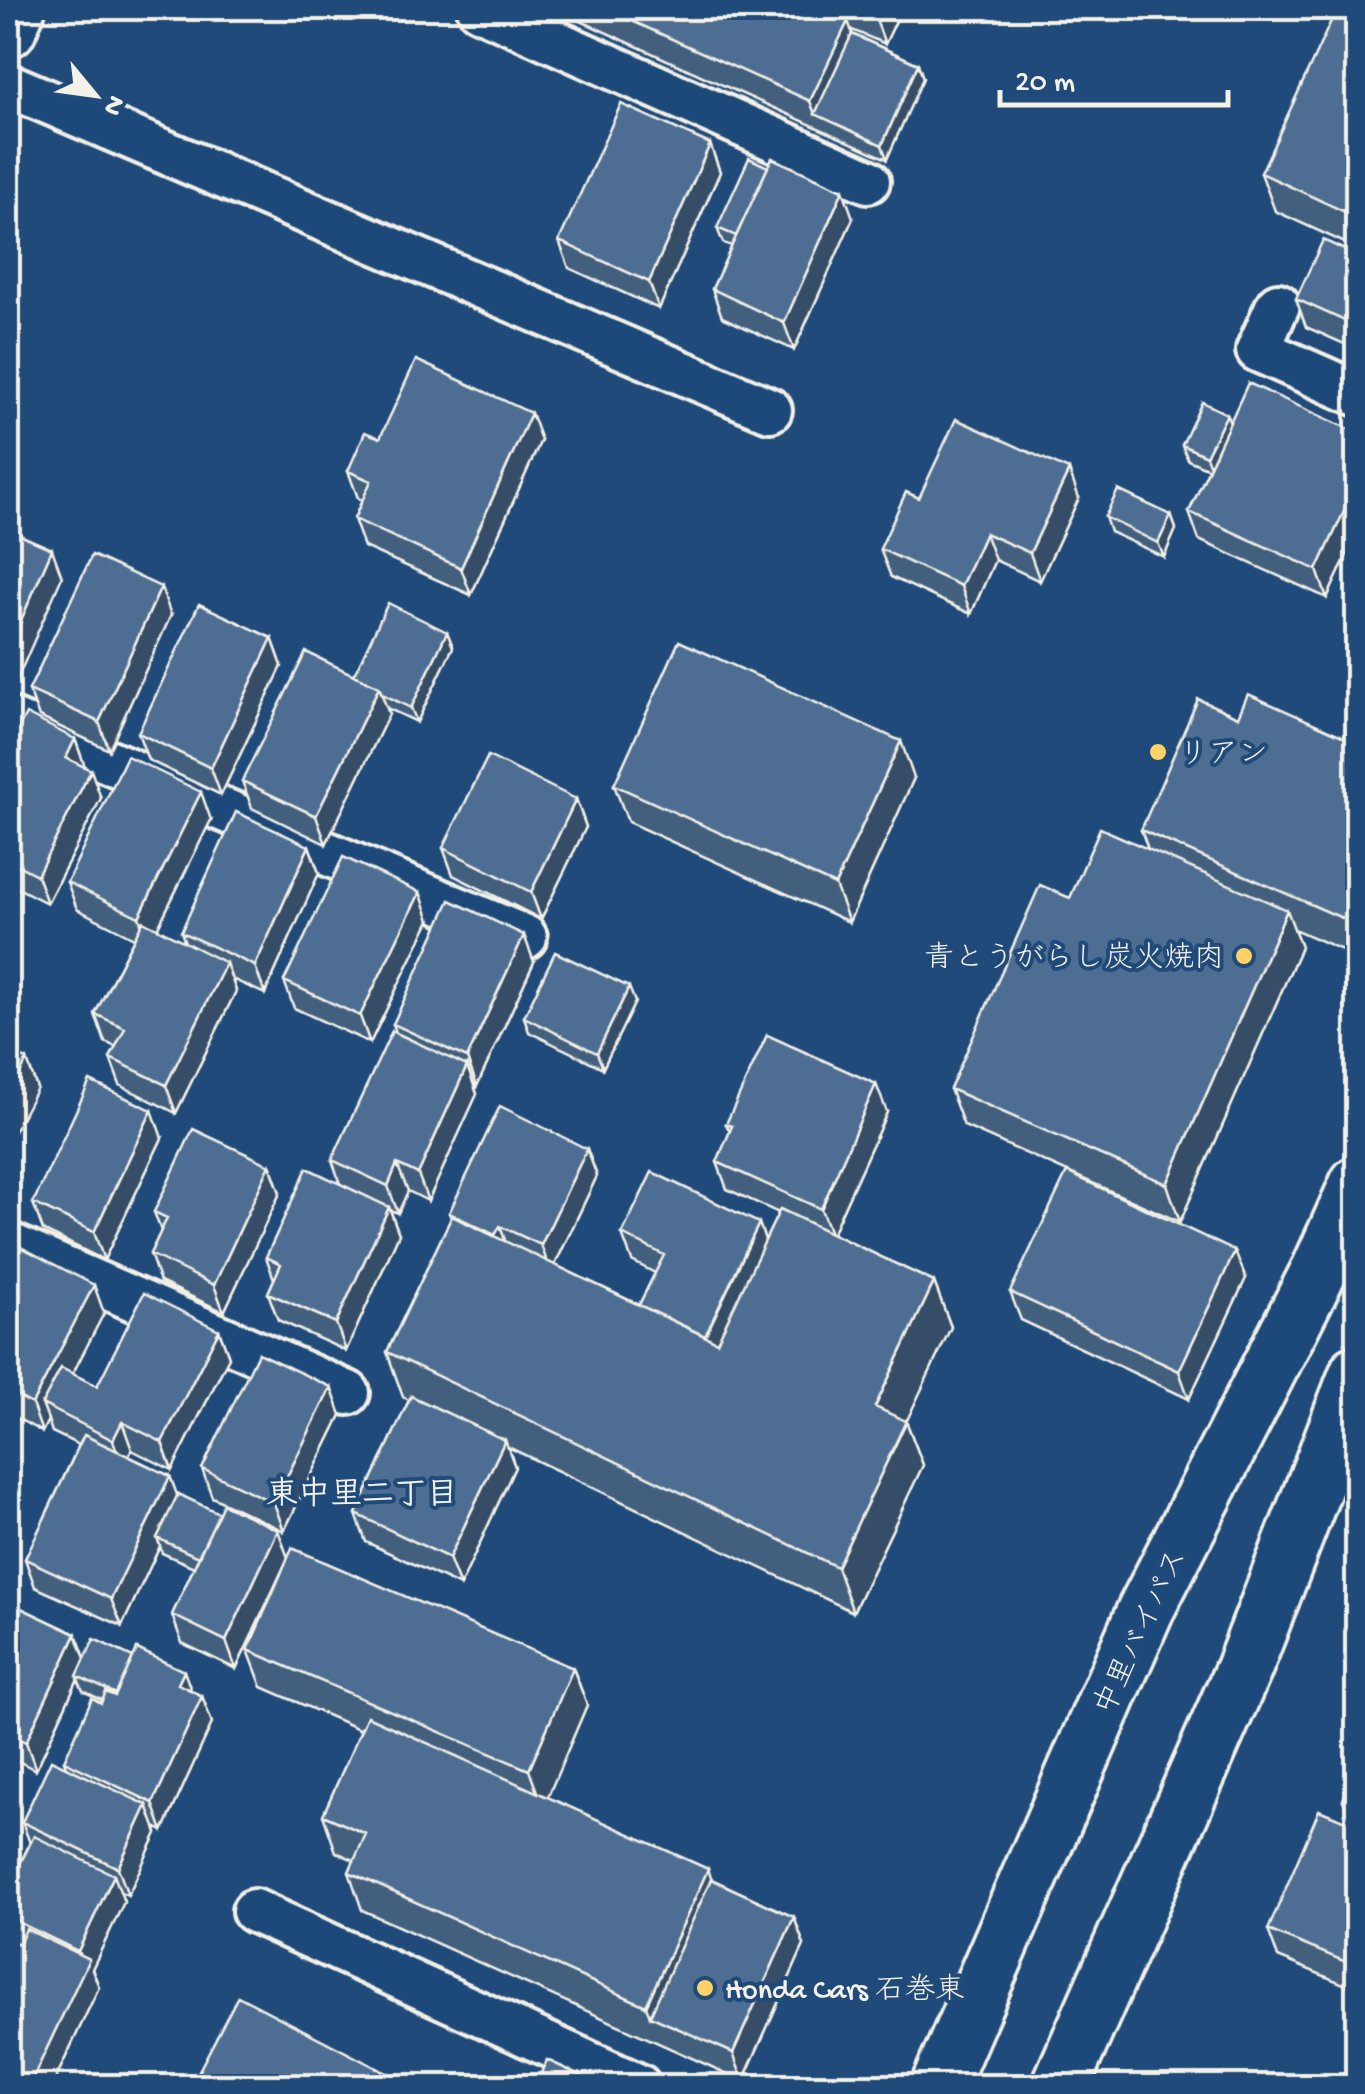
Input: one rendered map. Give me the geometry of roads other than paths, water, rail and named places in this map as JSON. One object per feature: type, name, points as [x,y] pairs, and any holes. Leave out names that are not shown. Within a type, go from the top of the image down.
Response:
[{"type":"street","points":[[8,28],[17,8]]},
{"type":"street","name":"中里バイパス","points":[[939,2086],[1144,1611],[1320,1270],[1358,1184]]},
{"type":"street","points":[[1060,2086],[1244,1668],[1358,1373]]},
{"type":"lane","points":[[479,8],[868,180]]},
{"type":"lane","points":[[8,85],[770,410]]},
{"type":"lane","points":[[1278,304],[1258,350],[1358,394]]},
{"type":"lane","points":[[8,719],[526,937]]},
{"type":"lane","points":[[8,1244],[348,1392]]},
{"type":"lane","points":[[254,1910],[638,2086]]},
{"type":"place","name":"リアン","points":[[1158,752]]},
{"type":"place","name":"青とうがらし炭火焼肉","points":[[1244,956]]},
{"type":"place","name":"Honda Cars 石巻東","points":[[705,1988]]},
{"type":"district","name":"東中里二丁目","points":[[362,1492]]}]
